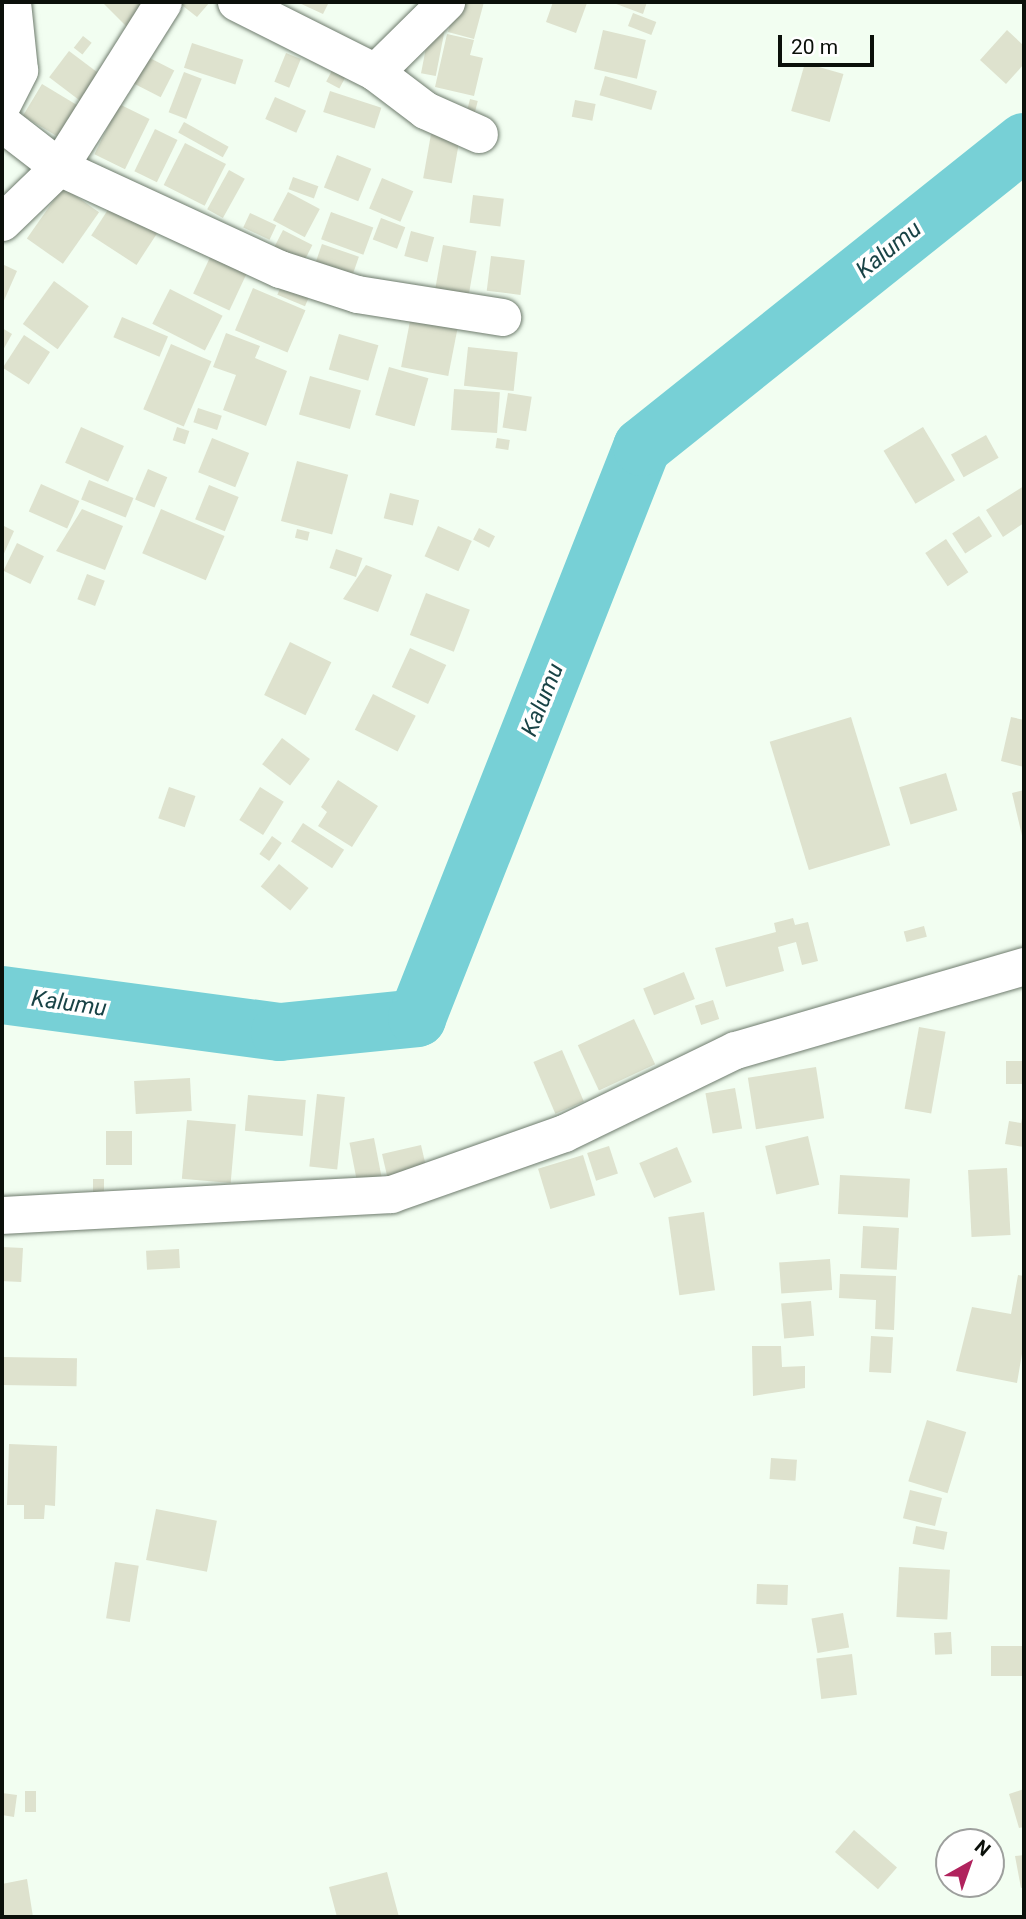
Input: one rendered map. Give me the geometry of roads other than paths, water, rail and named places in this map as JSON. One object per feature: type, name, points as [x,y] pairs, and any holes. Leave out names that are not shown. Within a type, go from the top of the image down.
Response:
[{"type":"street","points":[[2,104],[19,70],[12,2]]},
{"type":"street","points":[[2,222],[59,167],[163,2]]},
{"type":"street","points":[[236,2],[375,72],[425,110],[479,134]]},
{"type":"street","points":[[375,72],[446,2]]},
{"type":"street","points":[[2,123],[59,167],[280,270],[357,293],[502,317]]},
{"type":"street","points":[[2,1215],[391,1195],[564,1133],[735,1050],[1024,966]]},
{"type":"waterway","name":"Kalumu","points":[[2,995],[280,1032],[417,1018],[642,447],[1024,142]]}]
